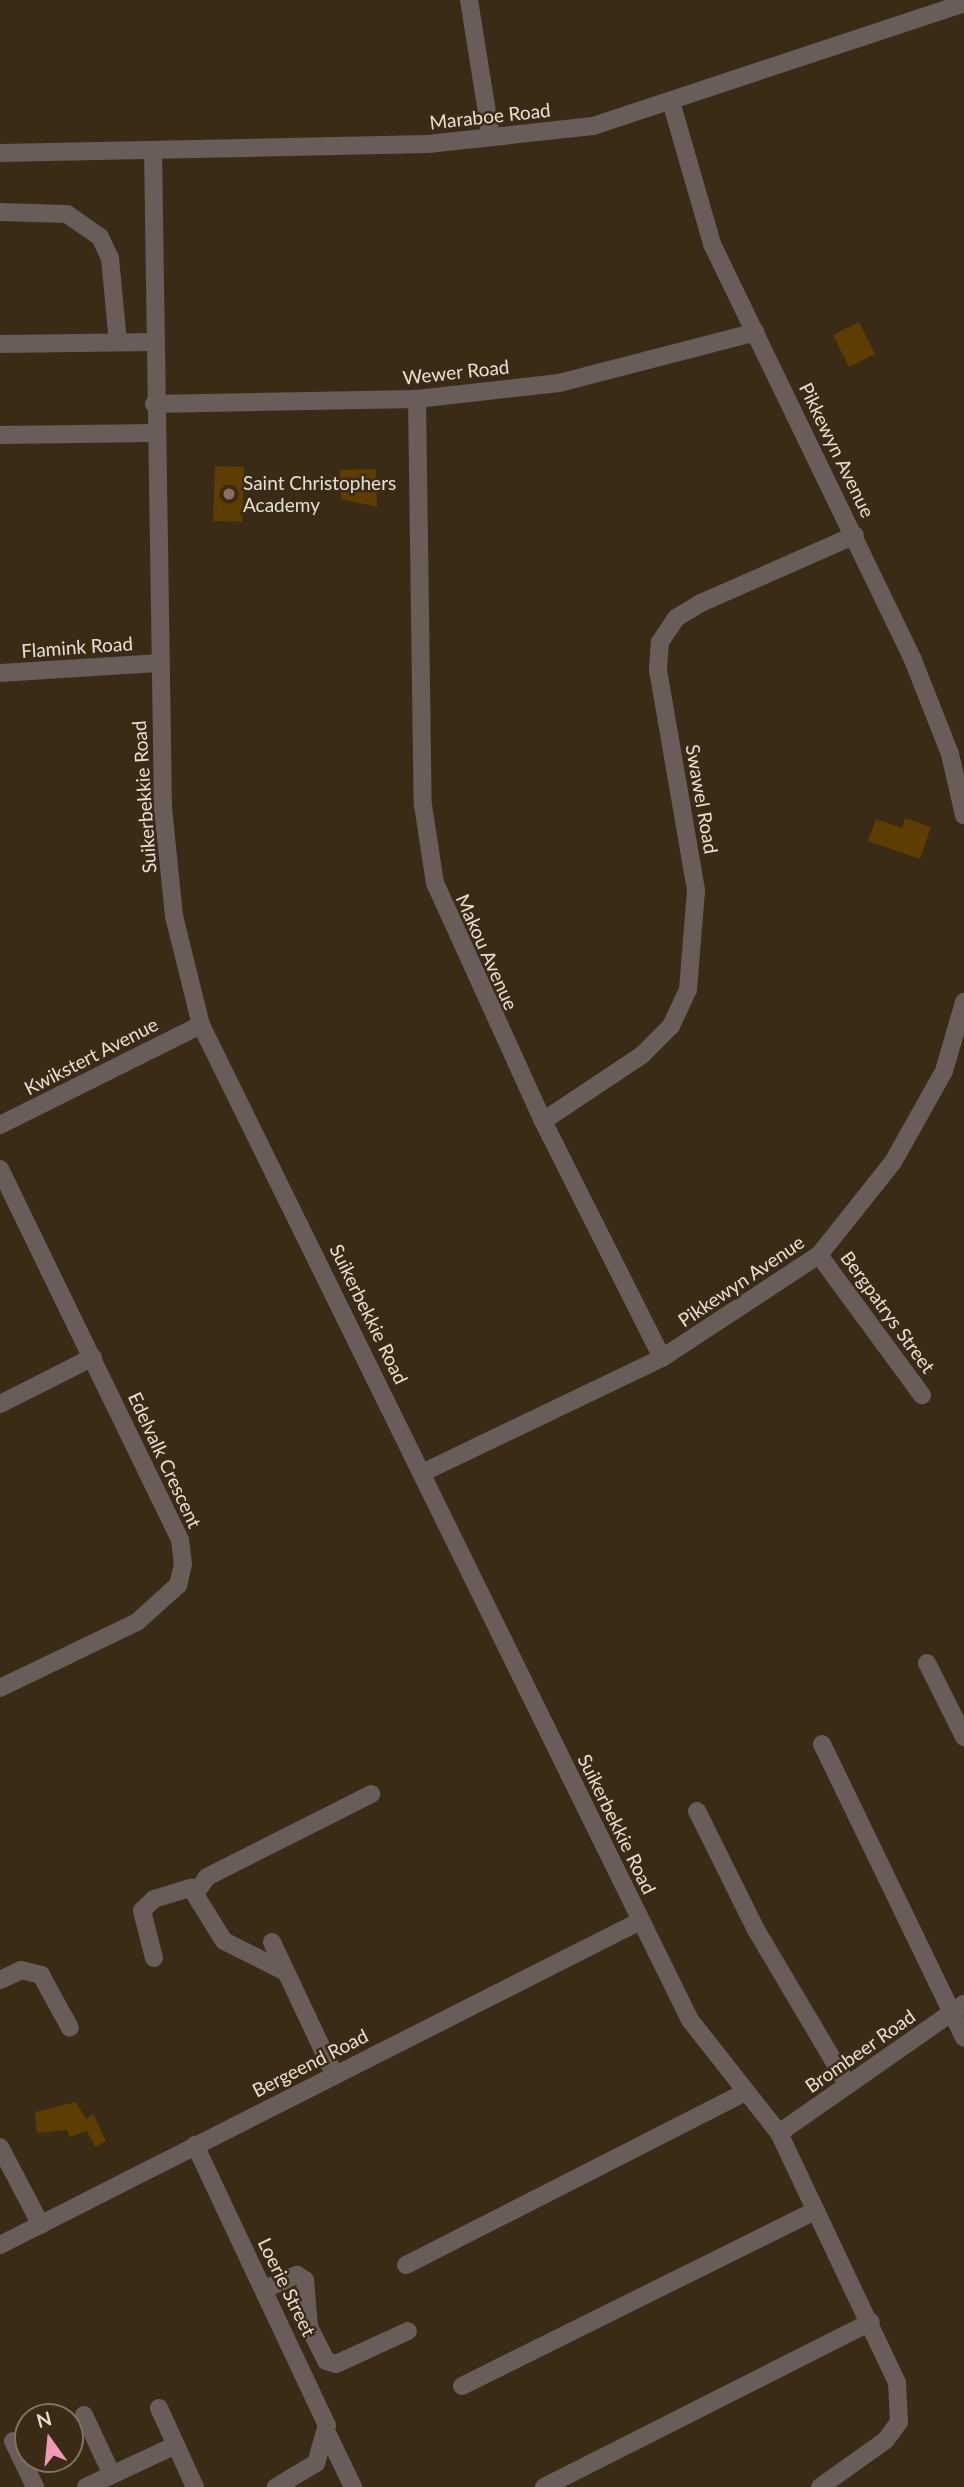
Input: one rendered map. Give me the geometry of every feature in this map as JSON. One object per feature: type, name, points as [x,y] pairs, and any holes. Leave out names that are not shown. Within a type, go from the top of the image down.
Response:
[{"type":"street","points":[[469,0],[491,137]]},
{"type":"street","name":"Maraboe Road","points":[[0,153],[491,137],[593,126],[672,105],[825,46],[964,3]]},
{"type":"street","name":"Pikkewyn Avenue","points":[[672,105],[700,212],[913,660],[950,754],[964,815]]},
{"type":"street","name":"Suikerbekkie Road","points":[[153,150],[157,663],[174,916],[201,1025],[424,1472],[690,2020],[779,2133],[871,2322],[902,2400],[899,2422],[886,2440],[820,2487]]},
{"type":"street","points":[[0,212],[67,214],[100,237],[110,258],[118,342]]},
{"type":"street","name":"Wewer Road","points":[[153,404],[416,399],[559,383],[755,332]]},
{"type":"street","points":[[0,344],[154,342]]},
{"type":"street","name":"Makou Avenue","points":[[416,399],[423,805],[435,883],[542,1121],[662,1359]]},
{"type":"street","points":[[0,435],[154,433]]},
{"type":"street","name":"Swawel Road","points":[[542,1121],[642,1055],[671,1026],[688,990],[696,890],[658,669],[660,642],[676,618],[701,603],[855,535]]},
{"type":"street","name":"Flamink Road","points":[[0,673],[157,663]]},
{"type":"street","name":"Pikkewyn Avenue","points":[[424,1472],[662,1359],[819,1255],[893,1162],[943,1071],[964,1002]]},
{"type":"street","name":"Kwikstert Avenue","points":[[0,1125],[201,1025]]},
{"type":"street","name":"Edelvalk Crescent","points":[[0,1170],[180,1540],[178,1585],[136,1622],[0,1688]]},
{"type":"street","name":"Bergpatrys Street","points":[[819,1255],[922,1395]]},
{"type":"street","points":[[0,1404],[93,1357]]},
{"type":"street","points":[[927,1663],[964,1737]]},
{"type":"street","points":[[822,1744],[958,2008],[964,2038]]},
{"type":"street","points":[[197,1891],[207,1877],[371,1794]]},
{"type":"street","points":[[698,1811],[755,1928],[848,2085]]},
{"type":"street","points":[[154,1958],[142,1911],[176,1890],[197,1891]]},
{"type":"street","points":[[197,1891],[224,1941],[286,1972]]},
{"type":"street","name":"Bergeend Road","points":[[0,2245],[640,1921]]},
{"type":"street","points":[[272,1942],[334,2074]]},
{"type":"street","points":[[0,1980],[20,1970],[41,1975],[69,2028]]},
{"type":"street","name":"Brombeer Road","points":[[779,2133],[958,2008]]},
{"type":"street","points":[[406,2265],[745,2092]]},
{"type":"street","name":"Loerie Street","points":[[195,2145],[323,2410],[326,2443],[353,2487]]},
{"type":"street","points":[[0,2147],[41,2225]]},
{"type":"street","points":[[462,2386],[817,2210]]},
{"type":"street","points":[[265,2289],[297,2275],[305,2280],[309,2327],[326,2361],[336,2364],[408,2331]]},
{"type":"street","points":[[544,2487],[871,2322]]},
{"type":"street","points":[[159,2408],[193,2484]]},
{"type":"street","points":[[84,2415],[112,2475]]},
{"type":"street","points":[[13,2441],[35,2487]]},
{"type":"street","points":[[276,2487],[304,2474],[326,2443]]},
{"type":"street","points":[[86,2487],[176,2445]]},
{"type":"building","points":[[859,322],[875,354],[849,367],[833,335]]},
{"type":"building","name":"Saint Christophers Academy","points":[[215,466],[244,467],[242,522],[213,521]]},
{"type":"building","points":[[376,469],[377,507],[341,499],[340,470]]},
{"type":"building","points":[[905,818],[931,827],[920,859],[868,841],[876,819],[902,828]]},
{"type":"building","points":[[76,2102],[86,2119],[93,2114],[106,2141],[95,2147],[87,2131],[70,2137],[67,2130],[37,2133],[35,2112]]},
{"type":"place","name":"Saint Christophers Academy","points":[[229,494]]}]
